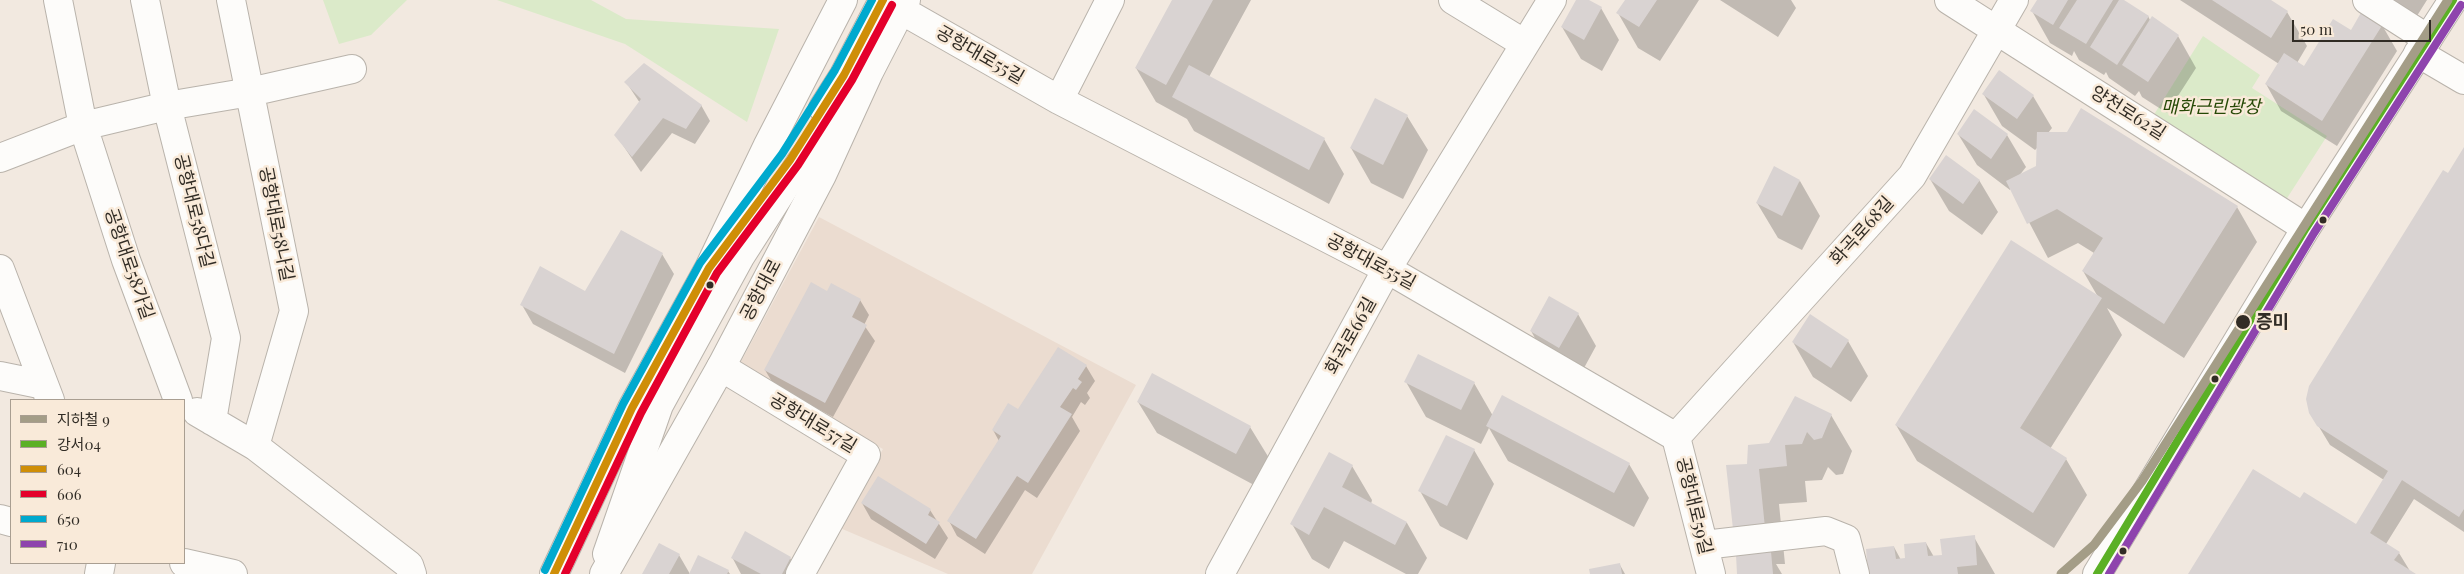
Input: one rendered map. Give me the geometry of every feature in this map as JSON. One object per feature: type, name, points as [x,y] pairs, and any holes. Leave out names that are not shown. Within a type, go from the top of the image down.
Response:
[{"type":"street","name":"공항대로58가길","points":[[58,0],[83,126],[126,260],[178,399]]},
{"type":"street","name":"공항대로58다길","points":[[145,0],[167,106],[226,338],[212,421]]},
{"type":"street","name":"공항대로58나길","points":[[231,0],[294,312],[255,446]]},
{"type":"street","points":[[554,574],[632,408],[709,268],[767,147],[843,0]]},
{"type":"street","points":[[1059,100],[1110,0]]},
{"type":"street","points":[[1453,0],[1525,44]]},
{"type":"street","name":"화곡로66길","points":[[1220,574],[1387,269],[1552,0]]},
{"type":"street","name":"양천로62길","points":[[1949,0],[2306,228]]},
{"type":"street","name":"화곡로68길","points":[[1676,437],[1912,176],[2014,0]]},
{"type":"street","points":[[2367,0],[2464,80]]},
{"type":"street","points":[[2096,574],[2306,228],[2453,0]]},
{"type":"street","points":[[709,268],[790,160],[844,75],[897,3]]},
{"type":"street","name":"공항대로55길","points":[[897,3],[1059,100],[1387,269],[1676,437]]},
{"type":"street","name":"공항대로","points":[[604,574],[721,367],[822,175],[897,3]]},
{"type":"street","points":[[0,158],[83,126],[167,106],[250,92],[352,69]]},
{"type":"street","points":[[600,574],[659,406],[740,257],[800,163],[868,72]]},
{"type":"street","points":[[0,269],[47,393]]},
{"type":"street","name":"공항대로57길","points":[[721,367],[866,455],[800,574]]},
{"type":"street","points":[[0,376],[47,393]]},
{"type":"street","points":[[185,405],[255,446],[409,565],[412,574]]},
{"type":"street","name":"공항대로59길","points":[[1676,437],[1712,574]]},
{"type":"street","points":[[1704,546],[1826,530],[1846,539],[1855,574]]},
{"type":"street","points":[[185,563],[233,574]]},
{"type":"shaded area","points":[[819,217],[1136,385],[1032,574],[948,574],[840,528],[883,449],[737,369]]},
{"type":"green space","points":[[323,0],[407,0],[371,35],[339,44]]},
{"type":"green space","points":[[497,0],[591,0],[626,19],[779,29],[747,122],[625,44]]},
{"type":"green space","name":"매화근린광장","points":[[2203,36],[2260,75],[2252,88],[2327,136],[2282,206],[2150,121]]},
{"type":"building","points":[[1172,0],[1213,0],[1166,85],[1135,68]]},
{"type":"building","points":[[1576,0],[1589,0],[1602,7],[1584,40],[1561,27]]},
{"type":"building","points":[[1625,0],[1657,0],[1639,27],[1616,13]]},
{"type":"building","points":[[2037,0],[2068,0],[2053,25],[2030,11]]},
{"type":"building","points":[[2077,0],[2113,0],[2086,44],[2059,28]]},
{"type":"building","points":[[2119,0],[2124,0],[2149,16],[2117,65],[2090,47]]},
{"type":"building","points":[[2212,0],[2271,0],[2288,11],[2271,38]]},
{"type":"building","points":[[2362,11],[2383,24],[2322,121],[2265,84],[2284,53],[2304,66],[2333,19],[2351,30]]},
{"type":"building","points":[[2152,16],[2179,35],[2148,82],[2122,65]]},
{"type":"building","points":[[644,63],[702,105],[686,129],[663,118],[632,157],[614,135],[641,99],[624,82]]},
{"type":"building","points":[[1189,65],[1325,138],[1309,170],[1172,97]]},
{"type":"building","points":[[1999,70],[2034,95],[2017,119],[1982,94]]},
{"type":"building","points":[[1375,98],[1408,115],[1383,165],[1350,148]]},
{"type":"building","points":[[2081,108],[2238,206],[2164,324],[2082,271],[2103,238],[2057,209],[2027,224],[2006,181],[2036,166],[2037,132],[2067,132]]},
{"type":"building","points":[[1974,109],[2008,134],[1991,159],[1957,134]]},
{"type":"building","points":[[2464,147],[2464,509],[2459,517],[2402,480],[2370,533],[2400,552],[2394,560],[2416,574],[2188,574],[2253,469],[2300,498],[2304,492],[2356,524],[2388,471],[2317,426],[2309,413],[2306,399],[2309,386],[2443,170],[2448,173]]},
{"type":"building","points":[[1946,155],[1980,180],[1963,204],[1929,179]]},
{"type":"building","points":[[1774,166],[1800,180],[1782,216],[1756,203]]},
{"type":"building","points":[[621,230],[663,253],[614,354],[520,305],[540,266],[585,291]]},
{"type":"building","points":[[2011,240],[2102,298],[2020,428],[2067,458],[2033,513],[1895,425]]},
{"type":"building","points":[[811,282],[827,291],[831,283],[861,299],[852,317],[867,325],[825,403],[764,370]]},
{"type":"building","points":[[1549,296],[1579,313],[1559,348],[1530,331]]},
{"type":"building","points":[[1810,314],[1849,340],[1831,368],[1792,342]]},
{"type":"building","points":[[1058,347],[1087,365],[1078,379],[1082,382],[1076,390],[1073,388],[1060,407],[1072,414],[1028,483],[1017,476],[976,539],[947,521],[1001,436],[992,430],[1008,403],[1018,409]]},
{"type":"building","points":[[1418,354],[1475,382],[1461,410],[1404,382]]},
{"type":"building","points":[[1152,373],[1251,426],[1236,454],[1137,402]]},
{"type":"building","points":[[1502,395],[1630,463],[1614,493],[1486,426]]},
{"type":"building","points":[[1795,396],[1832,414],[1822,438],[1814,440],[1807,432],[1802,444],[1785,445],[1787,466],[1759,469],[1765,528],[1733,529],[1726,465],[1747,464],[1748,445],[1769,443]]},
{"type":"building","points":[[1446,435],[1475,449],[1447,506],[1418,491]]},
{"type":"building","points":[[1329,452],[1353,465],[1342,487],[1407,522],[1395,545],[1324,507],[1309,535],[1290,524]]},
{"type":"building","points":[[878,476],[931,509],[928,515],[940,522],[926,544],[861,503]]},
{"type":"building","points":[[745,531],[791,557],[782,574],[761,574],[731,558]]},
{"type":"building","points":[[1975,535],[1977,565],[1957,567],[1958,574],[1868,574],[1866,549],[1894,546],[1896,559],[1905,558],[1904,544],[1926,542],[1928,556],[1942,555],[1940,539]]},
{"type":"building","points":[[659,543],[680,554],[669,574],[642,574]]},
{"type":"building","points":[[1771,552],[1773,574],[1737,574],[1736,555]]},
{"type":"building","points":[[698,555],[729,570],[727,574],[689,574]]},
{"type":"building","points":[[1620,563],[1622,574],[1590,574],[1589,569]]},
{"type":"metro line","name":"9","points":[[2061,574],[2094,545],[2142,481],[2448,0]]},
{"type":"transit line","name":"650","points":[[545,570],[623,404],[700,263],[782,154],[835,70],[872,0]]},
{"type":"transit line","name":"604","points":[[554,574],[632,408],[709,268],[790,160],[844,75],[883,0]]},
{"type":"transit line","name":"강서04","points":[[2097,574],[2306,228],[2453,0]]},
{"type":"transit line","name":"606","points":[[565,574],[641,413],[717,273],[798,165],[852,80],[892,5]]},
{"type":"transit line","name":"710","points":[[2109,574],[2314,233],[2461,5]]},
{"type":"place","name":"증미","points":[[2243,322]]}]
